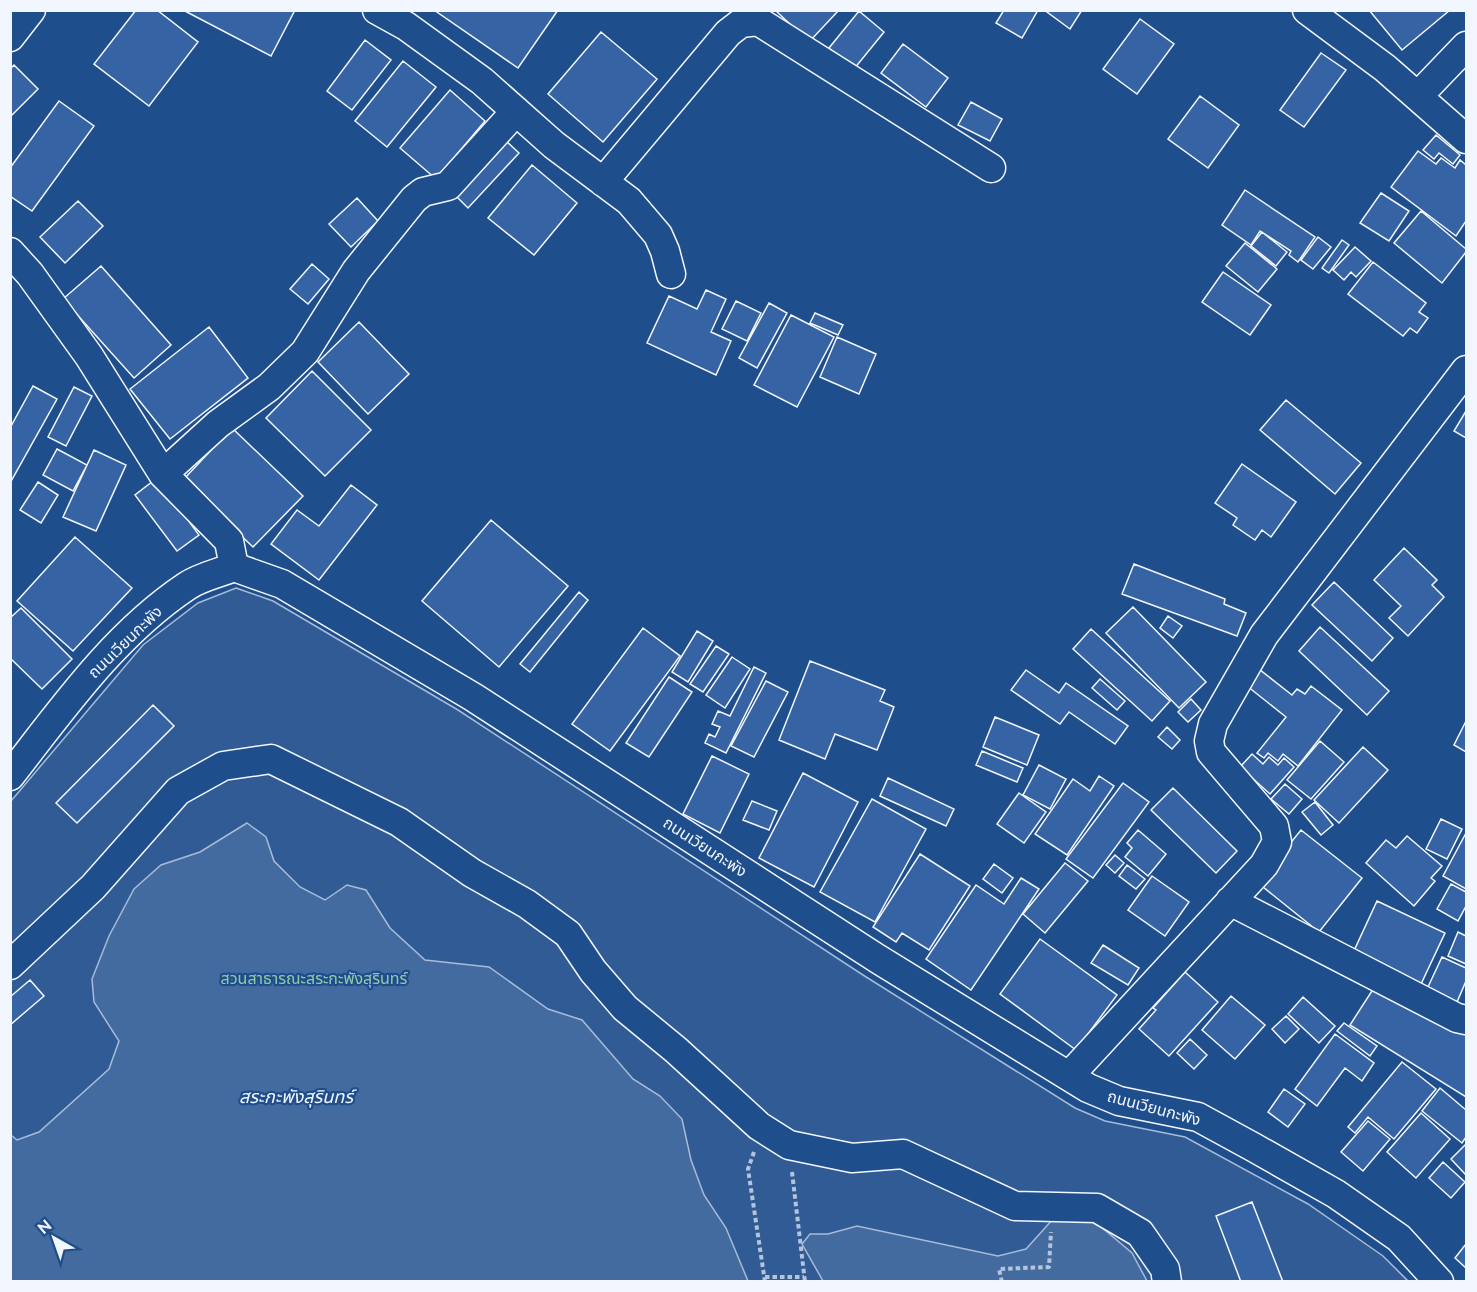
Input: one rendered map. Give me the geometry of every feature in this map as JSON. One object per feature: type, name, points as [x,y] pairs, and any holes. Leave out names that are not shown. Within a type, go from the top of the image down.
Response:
[{"type":"street","points":[[10,37],[31,10]]},
{"type":"street","points":[[377,10],[406,26],[482,81],[554,145],[629,201],[658,235],[665,250],[671,274]]},
{"type":"street","points":[[1307,10],[1418,96],[1467,139]]},
{"type":"street","points":[[603,182],[728,33],[741,23],[758,21],[991,168]]},
{"type":"street","points":[[1418,96],[1467,46]]},
{"type":"street","points":[[163,474],[218,424],[269,387],[305,352],[356,271],[414,199],[423,192],[448,186],[516,111]]},
{"type":"street","points":[[10,252],[30,274],[89,356],[163,474],[229,541],[234,567]]},
{"type":"street","points":[[1069,1076],[1264,865],[1277,842],[1274,826],[1211,752],[1209,741],[1213,724],[1264,635],[1467,370]]},
{"type":"street","name":"ถนนเวียนกะพัง","points":[[10,776],[82,684],[133,630],[189,585],[234,567],[282,584],[473,697],[878,959],[1088,1088],[1119,1101],[1198,1117],[1336,1194],[1399,1238],[1439,1281]]},
{"type":"street","points":[[10,965],[93,887],[178,791],[223,766],[271,759],[399,822],[472,873],[527,904],[568,934],[593,971],[625,1008],[763,1129],[789,1144],[852,1158],[903,1154],[1015,1206],[1097,1208],[1140,1233],[1165,1269],[1167,1281]]},
{"type":"street","points":[[1230,901],[1457,1018],[1467,1020]]},
{"type":"path","points":[[763,1129],[748,1168],[765,1279],[805,1279],[789,1144]]},
{"type":"path","points":[[1002,1281],[999,1269],[1048,1267],[1052,1208]]},
{"type":"shaded area","name":"สวนสาธารณะสระกะพังสุรินทร์","points":[[236,588],[273,601],[458,710],[863,975],[1075,1108],[1105,1121],[1185,1137],[1308,1204],[1383,1256],[1408,1281],[11,1282],[11,801],[143,645],[198,603]]},
{"type":"water","name":"สระกะพังสุรินทร์","points":[[247,823],[266,837],[274,861],[300,887],[325,900],[347,885],[366,890],[390,928],[425,960],[489,967],[548,1009],[582,1020],[633,1079],[660,1096],[682,1119],[691,1160],[704,1195],[726,1228],[748,1281],[11,1281],[11,1135],[17,1140],[39,1132],[109,1069],[119,1041],[94,1002],[92,979],[109,936],[134,889],[161,865],[200,852]]},
{"type":"water","points":[[1053,1219],[1093,1220],[1132,1253],[1147,1281],[823,1281],[802,1244],[810,1234],[828,1234],[857,1226],[998,1256],[1026,1249]]},
{"type":"building","points":[[136,10],[157,10],[198,42],[149,106],[94,64]]},
{"type":"building","points":[[183,10],[295,10],[271,56]]},
{"type":"building","points":[[434,10],[558,10],[518,68]]},
{"type":"building","points":[[775,10],[839,10],[809,42]]},
{"type":"building","points":[[1004,10],[1038,10],[1022,38],[996,23]]},
{"type":"building","points":[[1048,10],[1082,10],[1070,29],[1047,12]]},
{"type":"building","points":[[1369,10],[1450,10],[1402,50]]},
{"type":"building","points":[[859,11],[884,32],[854,69],[829,48]]},
{"type":"building","points":[[1140,19],[1174,44],[1137,94],[1103,69]]},
{"type":"building","points":[[601,32],[657,79],[603,142],[548,94]]},
{"type":"building","points":[[365,40],[391,60],[352,110],[327,91]]},
{"type":"building","points":[[903,44],[948,78],[926,107],[881,73]]},
{"type":"building","points":[[1321,53],[1346,70],[1304,127],[1280,110]]},
{"type":"building","points":[[403,61],[436,87],[387,147],[355,121]]},
{"type":"building","points":[[14,65],[38,89],[10,117],[10,69]]},
{"type":"building","points":[[450,90],[485,121],[436,179],[400,148]]},
{"type":"building","points":[[1200,96],[1239,125],[1208,168],[1168,139]]},
{"type":"building","points":[[59,101],[94,126],[32,211],[10,196],[10,168]]},
{"type":"building","points":[[971,102],[1002,119],[990,141],[958,125]]},
{"type":"building","points":[[1436,135],[1460,155],[1453,164],[1439,153],[1434,159],[1423,150]]},
{"type":"building","points":[[506,141],[519,153],[468,208],[456,196]]},
{"type":"building","points":[[1418,151],[1436,164],[1441,158],[1455,168],[1460,160],[1466,165],[1466,221],[1456,236],[1391,187]]},
{"type":"building","points":[[532,165],[577,203],[534,255],[488,218]]},
{"type":"building","points":[[1245,190],[1315,237],[1298,262],[1289,255],[1291,251],[1260,231],[1251,245],[1222,225]]},
{"type":"building","points":[[1381,193],[1409,211],[1389,241],[1360,223]]},
{"type":"building","points":[[357,198],[378,221],[351,247],[329,224]]},
{"type":"building","points":[[78,201],[103,226],[65,263],[40,237]]},
{"type":"building","points":[[1421,211],[1466,249],[1442,283],[1394,243]]},
{"type":"building","points":[[1262,232],[1287,252],[1276,266],[1251,246]]},
{"type":"building","points":[[1318,237],[1331,247],[1313,269],[1301,260]]},
{"type":"building","points":[[1342,240],[1349,245],[1329,273],[1322,268]]},
{"type":"building","points":[[1245,243],[1277,269],[1258,292],[1226,266]]},
{"type":"building","points":[[1355,247],[1371,261],[1356,277],[1351,272],[1344,280],[1333,270]]},
{"type":"building","points":[[1373,262],[1426,303],[1419,312],[1428,318],[1417,333],[1410,328],[1403,336],[1348,294]]},
{"type":"building","points":[[312,264],[329,279],[308,304],[290,289]]},
{"type":"building","points":[[101,266],[171,345],[134,378],[63,299]]},
{"type":"building","points":[[1223,272],[1271,305],[1250,335],[1202,302]]},
{"type":"building","points":[[706,290],[726,299],[711,332],[731,341],[716,375],[647,343],[669,296],[697,309]]},
{"type":"building","points":[[736,301],[761,313],[747,341],[722,329]]},
{"type":"building","points":[[769,303],[787,313],[757,368],[739,358]]},
{"type":"building","points":[[815,313],[843,325],[838,335],[810,323]]},
{"type":"building","points":[[791,315],[834,337],[797,407],[754,385]]},
{"type":"building","points":[[359,322],[409,374],[368,414],[318,362]]},
{"type":"building","points":[[209,327],[248,378],[170,439],[130,389]]},
{"type":"building","points":[[837,337],[876,354],[859,394],[820,377]]},
{"type":"building","points":[[312,371],[371,430],[325,476],[266,418]]},
{"type":"building","points":[[33,386],[57,399],[10,483],[10,428]]},
{"type":"building","points":[[74,387],[92,396],[66,446],[48,437]]},
{"type":"building","points":[[1286,400],[1361,463],[1335,494],[1260,430]]},
{"type":"building","points":[[1466,411],[1466,438],[1454,431]]},
{"type":"building","points":[[232,428],[303,496],[253,547],[183,480]]},
{"type":"building","points":[[57,449],[87,465],[73,491],[43,475]]},
{"type":"building","points":[[94,450],[126,465],[96,531],[63,517]]},
{"type":"building","points":[[1242,464],[1296,502],[1271,537],[1262,530],[1255,540],[1233,525],[1237,518],[1215,503]]},
{"type":"building","points":[[157,478],[199,535],[177,551],[135,495]]},
{"type":"building","points":[[38,482],[58,495],[41,523],[20,510]]},
{"type":"building","points":[[351,485],[377,505],[319,580],[271,544],[297,510],[319,526]]},
{"type":"building","points":[[491,520],[568,586],[499,667],[422,601]]},
{"type":"building","points":[[75,537],[132,588],[73,651],[17,601]]},
{"type":"building","points":[[1404,548],[1437,580],[1432,585],[1444,597],[1408,636],[1389,618],[1401,606],[1374,580]]},
{"type":"building","points":[[1134,564],[1225,599],[1224,604],[1246,613],[1237,636],[1122,594]]},
{"type":"building","points":[[1334,582],[1393,638],[1372,661],[1312,605]]},
{"type":"building","points":[[579,592],[588,600],[530,672],[520,664]]},
{"type":"building","points":[[1133,607],[1206,682],[1179,708],[1106,633]]},
{"type":"building","points":[[21,608],[72,659],[42,689],[10,658],[10,618]]},
{"type":"building","points":[[1168,616],[1182,626],[1173,638],[1160,628]]},
{"type":"building","points":[[1320,627],[1389,691],[1367,715],[1299,651]]},
{"type":"building","points":[[643,628],[680,656],[610,751],[572,724]]},
{"type":"building","points":[[1091,629],[1170,701],[1152,721],[1073,649]]},
{"type":"building","points":[[697,631],[713,641],[688,682],[672,672]]},
{"type":"building","points":[[716,646],[729,654],[703,692],[690,684]]},
{"type":"building","points":[[732,657],[750,669],[725,708],[706,695]]},
{"type":"building","points":[[810,661],[885,690],[880,701],[894,707],[877,750],[835,734],[825,759],[779,740]]},
{"type":"building","points":[[1255,666],[1292,695],[1297,689],[1305,694],[1311,686],[1342,710],[1298,766],[1283,754],[1278,761],[1268,753],[1264,758],[1257,753],[1286,717],[1242,682]]},
{"type":"building","points":[[754,667],[766,673],[726,753],[705,743],[709,734],[715,737],[720,727],[712,724],[718,711],[730,716]]},
{"type":"building","points":[[1026,670],[1059,693],[1066,683],[1128,726],[1115,744],[1069,712],[1060,724],[1011,690]]},
{"type":"building","points":[[669,677],[692,692],[649,757],[626,743]]},
{"type":"building","points":[[1100,679],[1125,701],[1117,710],[1092,688]]},
{"type":"building","points":[[766,681],[788,692],[754,757],[731,746]]},
{"type":"building","points":[[1191,699],[1201,710],[1188,722],[1178,712]]},
{"type":"building","points":[[153,705],[174,726],[77,823],[56,803]]},
{"type":"building","points":[[995,717],[1039,735],[1027,765],[983,747]]},
{"type":"building","points":[[1466,721],[1466,752],[1454,745]]},
{"type":"building","points":[[1167,727],[1180,740],[1172,749],[1158,737]]},
{"type":"building","points":[[1320,741],[1344,762],[1311,799],[1287,780]]},
{"type":"building","points":[[1363,747],[1388,770],[1339,823],[1314,800]]},
{"type":"building","points":[[982,751],[1023,768],[1017,782],[976,765]]},
{"type":"building","points":[[1252,754],[1263,764],[1269,757],[1278,765],[1284,758],[1294,767],[1270,794],[1240,767]]},
{"type":"building","points":[[712,756],[749,774],[720,833],[683,814]]},
{"type":"building","points":[[1039,765],[1066,779],[1050,809],[1023,795]]},
{"type":"building","points":[[803,773],[858,802],[814,887],[759,858]]},
{"type":"building","points":[[1099,776],[1114,786],[1067,855],[1035,834],[1073,779],[1090,791]]},
{"type":"building","points":[[888,778],[954,809],[946,826],[880,796]]},
{"type":"building","points":[[1123,783],[1149,802],[1093,878],[1066,859]]},
{"type":"building","points":[[1285,784],[1302,799],[1289,814],[1271,799]]},
{"type":"building","points":[[1173,788],[1237,851],[1216,873],[1151,810]]},
{"type":"building","points":[[1019,793],[1046,812],[1024,843],[997,824]]},
{"type":"building","points":[[872,799],[926,829],[875,922],[820,892]]},
{"type":"building","points":[[752,801],[777,811],[769,830],[743,820]]},
{"type":"building","points":[[1315,802],[1333,825],[1321,835],[1302,812]]},
{"type":"building","points":[[1441,819],[1462,829],[1447,859],[1426,849]]},
{"type":"building","points":[[1138,830],[1166,854],[1148,876],[1125,857],[1132,848],[1127,843]]},
{"type":"building","points":[[1301,830],[1362,878],[1319,932],[1258,883]]},
{"type":"building","points":[[1466,833],[1466,889],[1443,876]]},
{"type":"building","points":[[1407,836],[1442,866],[1431,878],[1435,881],[1414,906],[1366,863],[1386,840],[1396,848]]},
{"type":"building","points":[[920,854],[970,886],[929,950],[902,933],[896,942],[873,927]]},
{"type":"building","points":[[1115,855],[1124,863],[1115,873],[1106,865]]},
{"type":"building","points":[[1065,863],[1088,881],[1045,933],[1023,914]]},
{"type":"building","points":[[994,864],[1013,878],[1002,893],[983,879]]},
{"type":"building","points":[[1127,865],[1145,879],[1136,889],[1119,876]]},
{"type":"building","points":[[1152,876],[1189,902],[1165,936],[1128,910]]},
{"type":"building","points":[[1021,878],[1039,889],[971,990],[926,959],[976,885],[1004,904]]},
{"type":"building","points":[[1451,884],[1466,892],[1466,906],[1458,921],[1437,909]]},
{"type":"building","points":[[1377,901],[1445,933],[1421,984],[1353,953]]},
{"type":"building","points":[[1458,932],[1466,936],[1466,964],[1448,956]]},
{"type":"building","points":[[1040,939],[1117,995],[1076,1050],[1000,994]]},
{"type":"building","points":[[1103,945],[1139,968],[1128,985],[1091,963]]},
{"type":"building","points":[[1442,957],[1466,968],[1466,981],[1457,1002],[1427,989]]},
{"type":"building","points":[[1185,972],[1218,1002],[1169,1056],[1139,1029],[1156,1010],[1153,1008]]},
{"type":"building","points":[[30,980],[44,996],[10,1025],[10,997]]},
{"type":"building","points":[[1379,980],[1466,1034],[1466,1097],[1350,1025]]},
{"type":"building","points":[[1231,996],[1265,1025],[1235,1059],[1202,1030]]},
{"type":"building","points":[[1303,997],[1335,1026],[1319,1043],[1288,1014]]},
{"type":"building","points":[[1286,1016],[1299,1029],[1285,1043],[1272,1029]]},
{"type":"building","points":[[1344,1023],[1377,1046],[1370,1056],[1337,1031]]},
{"type":"building","points":[[1335,1034],[1374,1063],[1362,1081],[1345,1068],[1317,1106],[1295,1089]]},
{"type":"building","points":[[1190,1039],[1207,1055],[1194,1069],[1177,1053]]},
{"type":"building","points":[[1402,1062],[1436,1089],[1394,1139],[1368,1117],[1355,1133],[1348,1127]]},
{"type":"building","points":[[1440,1088],[1466,1110],[1466,1137],[1462,1143],[1422,1111]]},
{"type":"building","points":[[1284,1089],[1305,1104],[1288,1127],[1268,1112]]},
{"type":"building","points":[[1421,1113],[1450,1139],[1416,1178],[1387,1152]]},
{"type":"building","points":[[1368,1121],[1390,1139],[1363,1171],[1341,1152]]},
{"type":"building","points":[[1466,1144],[1466,1175],[1451,1159]]},
{"type":"building","points":[[1443,1162],[1465,1182],[1451,1198],[1429,1178]]},
{"type":"building","points":[[1252,1202],[1283,1282],[1241,1282],[1216,1216]]},
{"type":"building","points":[[1466,1244],[1466,1268],[1455,1258]]}]
